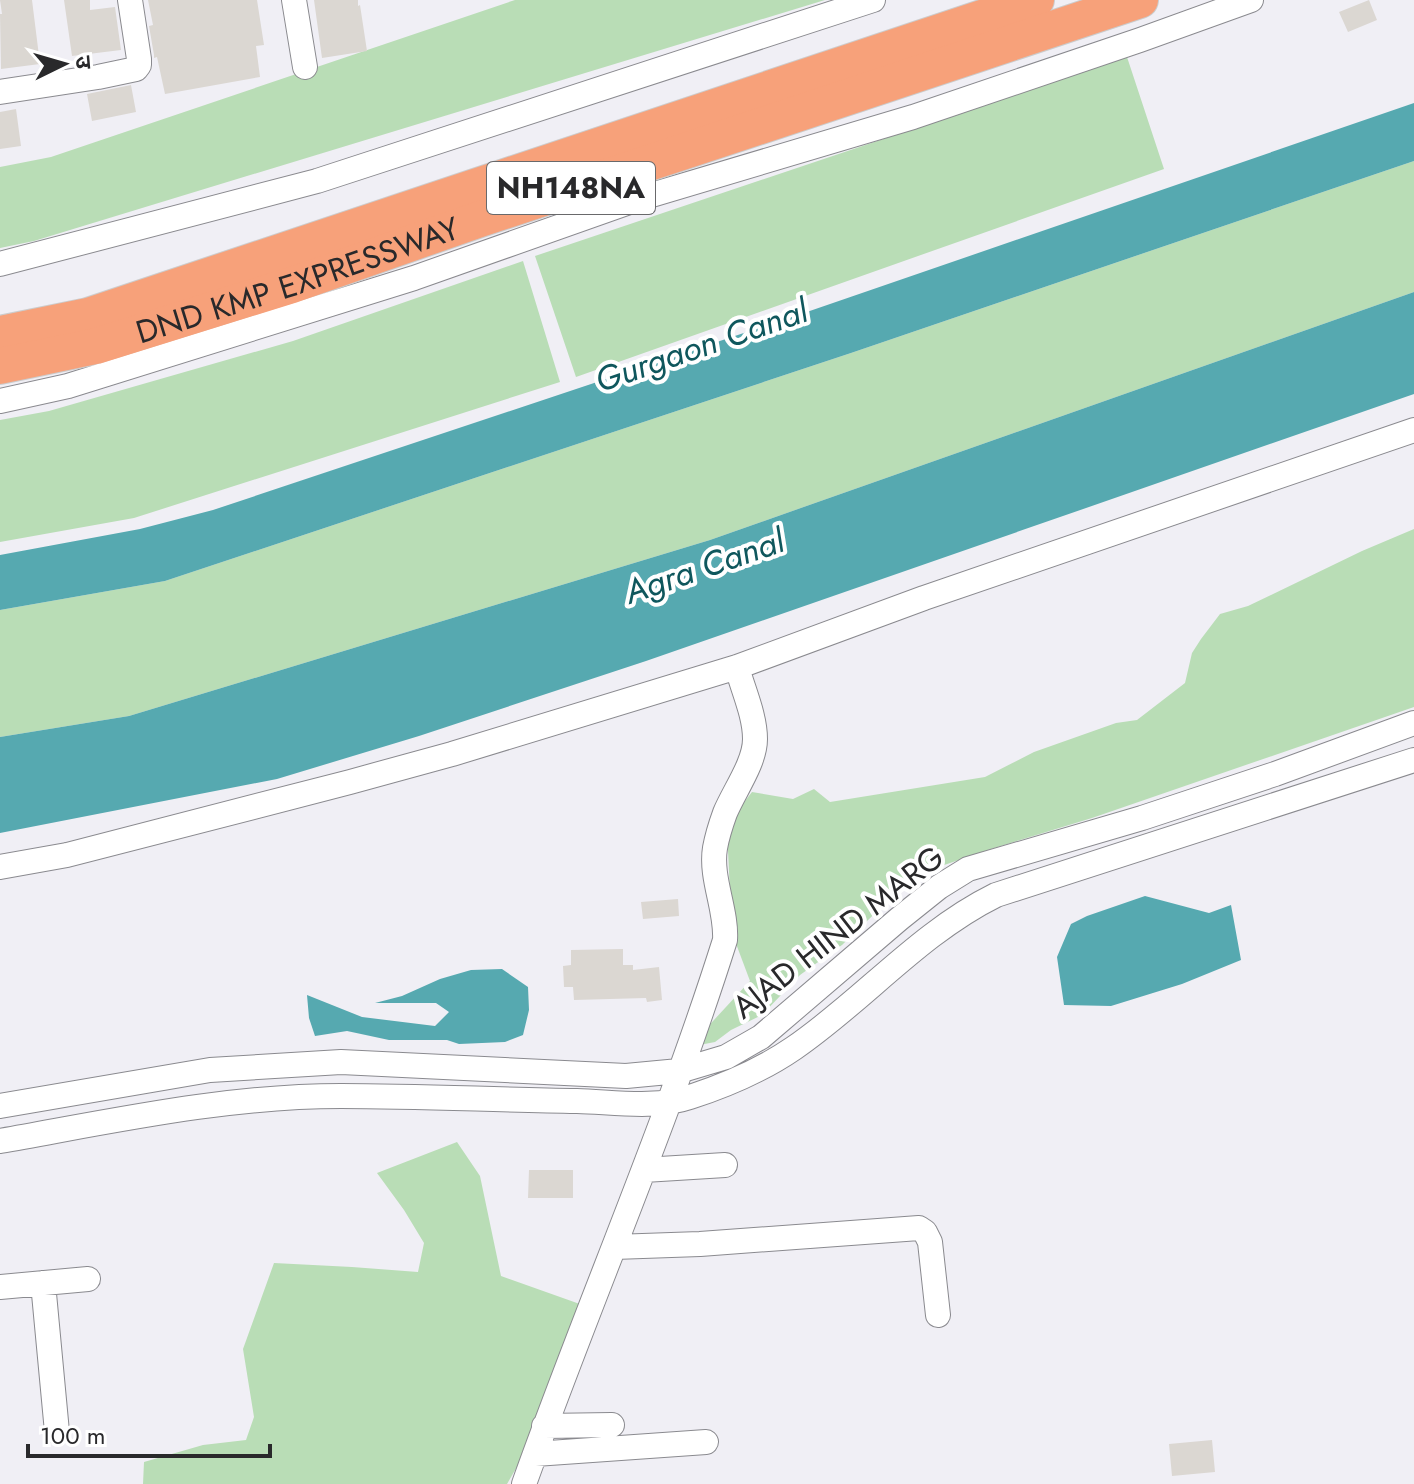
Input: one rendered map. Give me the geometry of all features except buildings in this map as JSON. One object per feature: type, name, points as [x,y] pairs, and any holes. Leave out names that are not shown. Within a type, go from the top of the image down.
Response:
[{"type":"highway","name":"DND KMP EXPRESSWAY","points":[[0,334],[88,316],[1036,0]]},
{"type":"highway","name":"DND KMP EXPRESSWAY","points":[[0,366],[96,346],[292,285],[480,219],[1140,0]]},
{"type":"street","points":[[0,92],[136,69],[139,59],[130,0]]},
{"type":"street","points":[[294,0],[305,67]]},
{"type":"street","points":[[0,264],[317,181],[873,0]]},
{"type":"street","points":[[0,401],[68,386],[414,278],[638,199],[913,117],[1251,0]]},
{"type":"street","points":[[0,867],[67,855],[350,782],[737,667],[938,593],[1414,430]]},
{"type":"street","points":[[524,1484],[669,1104],[725,940],[726,926],[714,862],[715,848],[725,814],[753,754],[755,740],[737,667]]},
{"type":"street","name":"AJAD HIND MARG","points":[[0,1106],[210,1070],[341,1062],[626,1076],[679,1071],[726,1057],[761,1037],[899,919],[939,887],[968,869],[1157,813],[1414,723]]},
{"type":"street","points":[[0,1141],[179,1108],[240,1101],[338,1096],[669,1104],[732,1082],[795,1047],[902,958],[969,908],[996,895],[1414,760]]},
{"type":"street","points":[[644,1170],[725,1165]]},
{"type":"street","points":[[614,1247],[919,1228],[930,1242],[938,1315]]},
{"type":"street","points":[[0,1287],[88,1279]]},
{"type":"street","points":[[43,1283],[57,1432]]},
{"type":"street","points":[[544,1426],[612,1425]]},
{"type":"street","points":[[535,1454],[706,1442]]},
{"type":"green space","points":[[515,0],[825,0],[34,241],[0,248],[0,167],[51,157]]},
{"type":"green space","points":[[1127,57],[1164,169],[576,377],[535,256]]},
{"type":"green space","points":[[1414,161],[1414,292],[710,540],[129,716],[0,737],[0,610],[165,581],[851,353]]},
{"type":"green space","points":[[523,261],[560,382],[134,518],[0,542],[0,420],[49,411],[293,341]]},
{"type":"green space","points":[[1414,529],[1414,707],[1092,818],[915,875],[842,945],[800,975],[762,1015],[731,1030],[715,1042],[689,1047],[750,981],[732,933],[728,851],[723,829],[752,792],[793,799],[814,789],[830,802],[985,777],[1034,752],[1116,723],[1137,720],[1185,683],[1192,653],[1220,614],[1248,606]]},
{"type":"green space","points":[[457,1142],[480,1176],[501,1276],[591,1308],[551,1408],[507,1484],[143,1484],[144,1462],[203,1445],[246,1440],[254,1417],[243,1349],[274,1263],[418,1272],[424,1243],[377,1173]]},
{"type":"water","points":[[1414,103],[1414,161],[851,353],[165,581],[0,610],[0,555],[140,529],[213,510],[801,314]]},
{"type":"water","name":"Agra Canal","points":[[1414,292],[1414,394],[646,661],[419,736],[277,779],[0,833],[0,737],[129,716],[710,540]]},
{"type":"water","points":[[1145,896],[1209,913],[1231,905],[1241,960],[1182,984],[1111,1006],[1064,1005],[1057,957],[1071,924]]},
{"type":"water","points":[[502,969],[528,987],[529,1010],[523,1035],[505,1042],[459,1044],[447,1040],[389,1040],[347,1031],[315,1036],[309,1018],[307,995],[362,1017],[435,1026],[449,1012],[436,1003],[375,1003],[471,970]]},
{"type":"water label","name":"Gurgaon Canal","points":[[701,345]]}]
